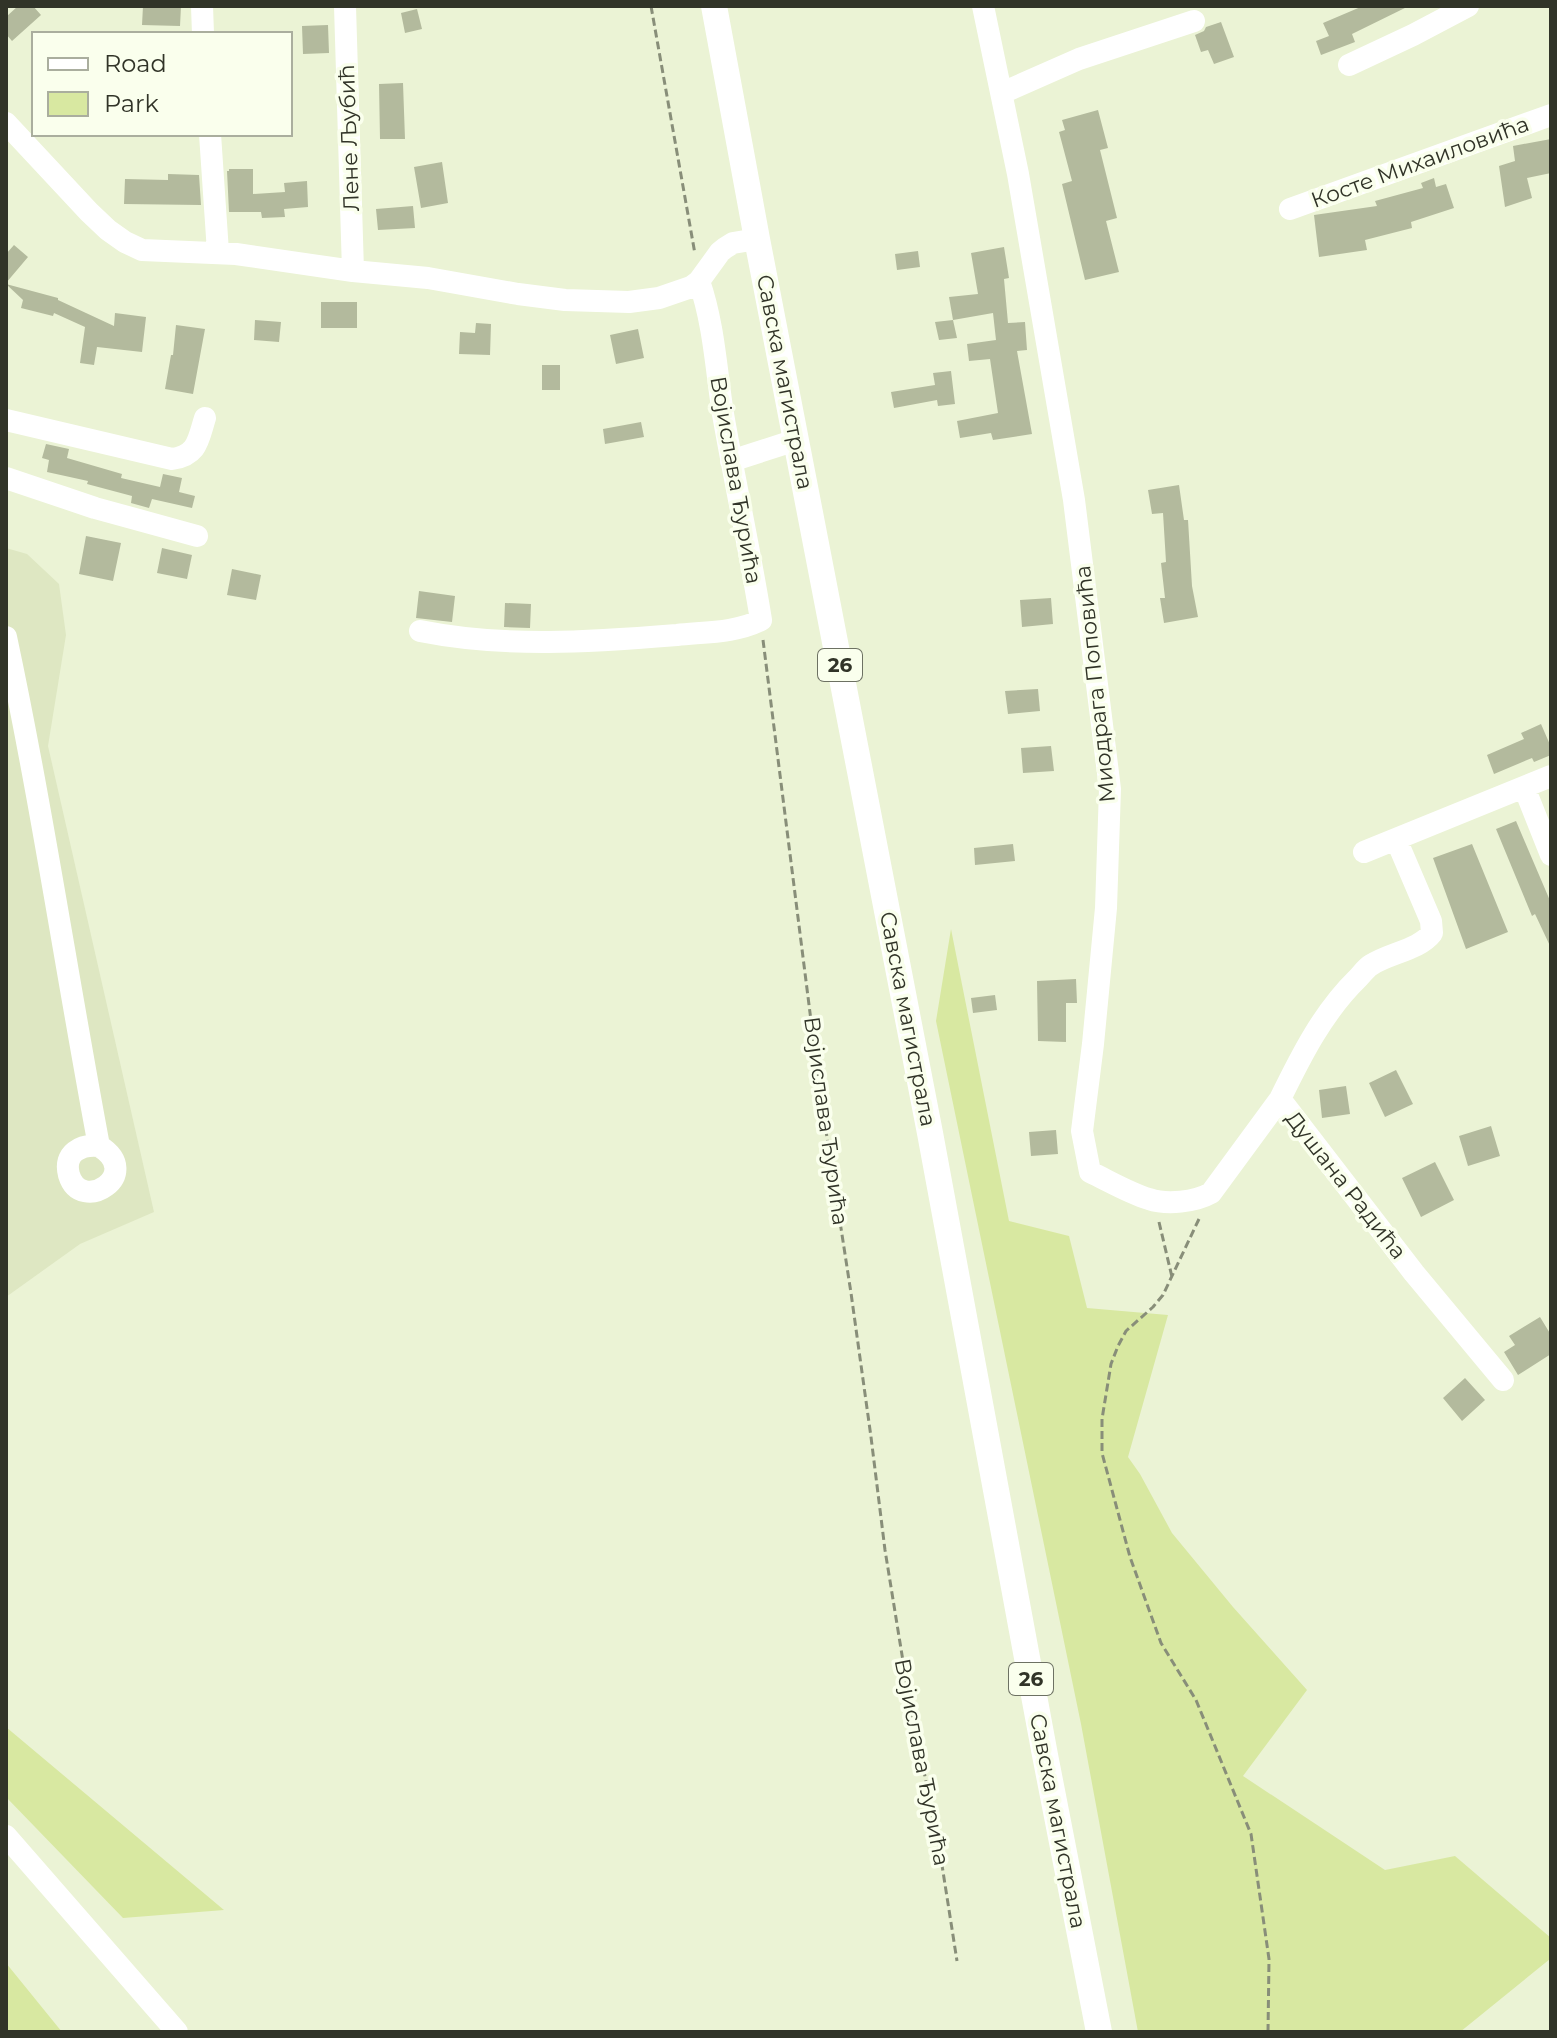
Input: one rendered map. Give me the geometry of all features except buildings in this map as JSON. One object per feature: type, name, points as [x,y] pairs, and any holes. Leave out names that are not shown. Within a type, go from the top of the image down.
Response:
[{"type":"main road","name":"Савска магистрала","points":[[714,6],[1099,2032]]},
{"type":"street","points":[[202,6],[203,32]]},
{"type":"street","name":"Лене Љубић","points":[[345,6],[353,271]]},
{"type":"street","name":"Миодрага Поповића","points":[[983,6],[1018,174],[1074,500],[1110,789],[1106,908],[1082,1131],[1090,1172],[1150,1200],[1186,1201],[1211,1193]]},
{"type":"street","points":[[1349,65],[1468,6]]},
{"type":"street","points":[[1002,91],[1079,59],[1194,21]]},
{"type":"street","name":"Косте Михаиловића","points":[[1290,209],[1551,115]]},
{"type":"street","points":[[6,123],[89,212],[108,230],[135,248],[218,252],[428,278],[518,294],[629,302],[682,291],[699,281],[725,248],[733,243],[757,239]]},
{"type":"street","points":[[210,136],[218,252]]},
{"type":"street","name":"Војислава Ђурића","points":[[699,281],[711,325],[731,461],[750,546],[761,620]]},
{"type":"street","points":[[6,420],[172,459],[185,456],[195,449],[205,418]]},
{"type":"street","points":[[731,461],[796,440]]},
{"type":"street","points":[[6,478],[95,508],[197,536]]},
{"type":"street","points":[[420,631],[473,639],[580,642],[734,629],[761,620]]},
{"type":"street","points":[[6,637],[99,1146]]},
{"type":"street","points":[[1364,852],[1551,776]]},
{"type":"street","points":[[1524,787],[1551,855]]},
{"type":"street","name":"Душана Радића","points":[[1396,839],[1431,921],[1429,937],[1370,965],[1345,990],[1315,1032],[1280,1099],[1414,1273],[1503,1380]]},
{"type":"street","points":[[1211,1193],[1280,1099]]},
{"type":"street","points":[[6,1836],[177,2032]]},
{"type":"path","points":[[651,6],[699,281]]},
{"type":"path","name":"Војислава Ђурића","points":[[761,620],[820,1092],[851,1293],[885,1550],[957,1961]]},
{"type":"path","points":[[1211,1193],[1163,1295],[1126,1331],[1118,1346],[1111,1364],[1102,1419],[1102,1453],[1130,1557],[1161,1643],[1196,1700],[1251,1834],[1269,1959],[1268,2032]]},
{"type":"path","points":[[1150,1200],[1162,1230],[1172,1277]]},
{"type":"shaded area","points":[[6,548],[27,554],[59,584],[66,635],[48,746],[154,1212],[80,1244],[6,1297]]},
{"type":"green space","points":[[951,929],[1009,1221],[1069,1236],[1087,1308],[1168,1315],[1128,1457],[1172,1533],[1307,1690],[1243,1776],[1385,1870],[1455,1856],[1551,1938],[1550,1959],[1460,2032],[1138,2032],[1081,1724],[936,1021]]},
{"type":"green space","points":[[6,1727],[224,1910],[123,1918],[6,1797]]},
{"type":"green space","points":[[6,1963],[62,2032],[6,2032]]}]
